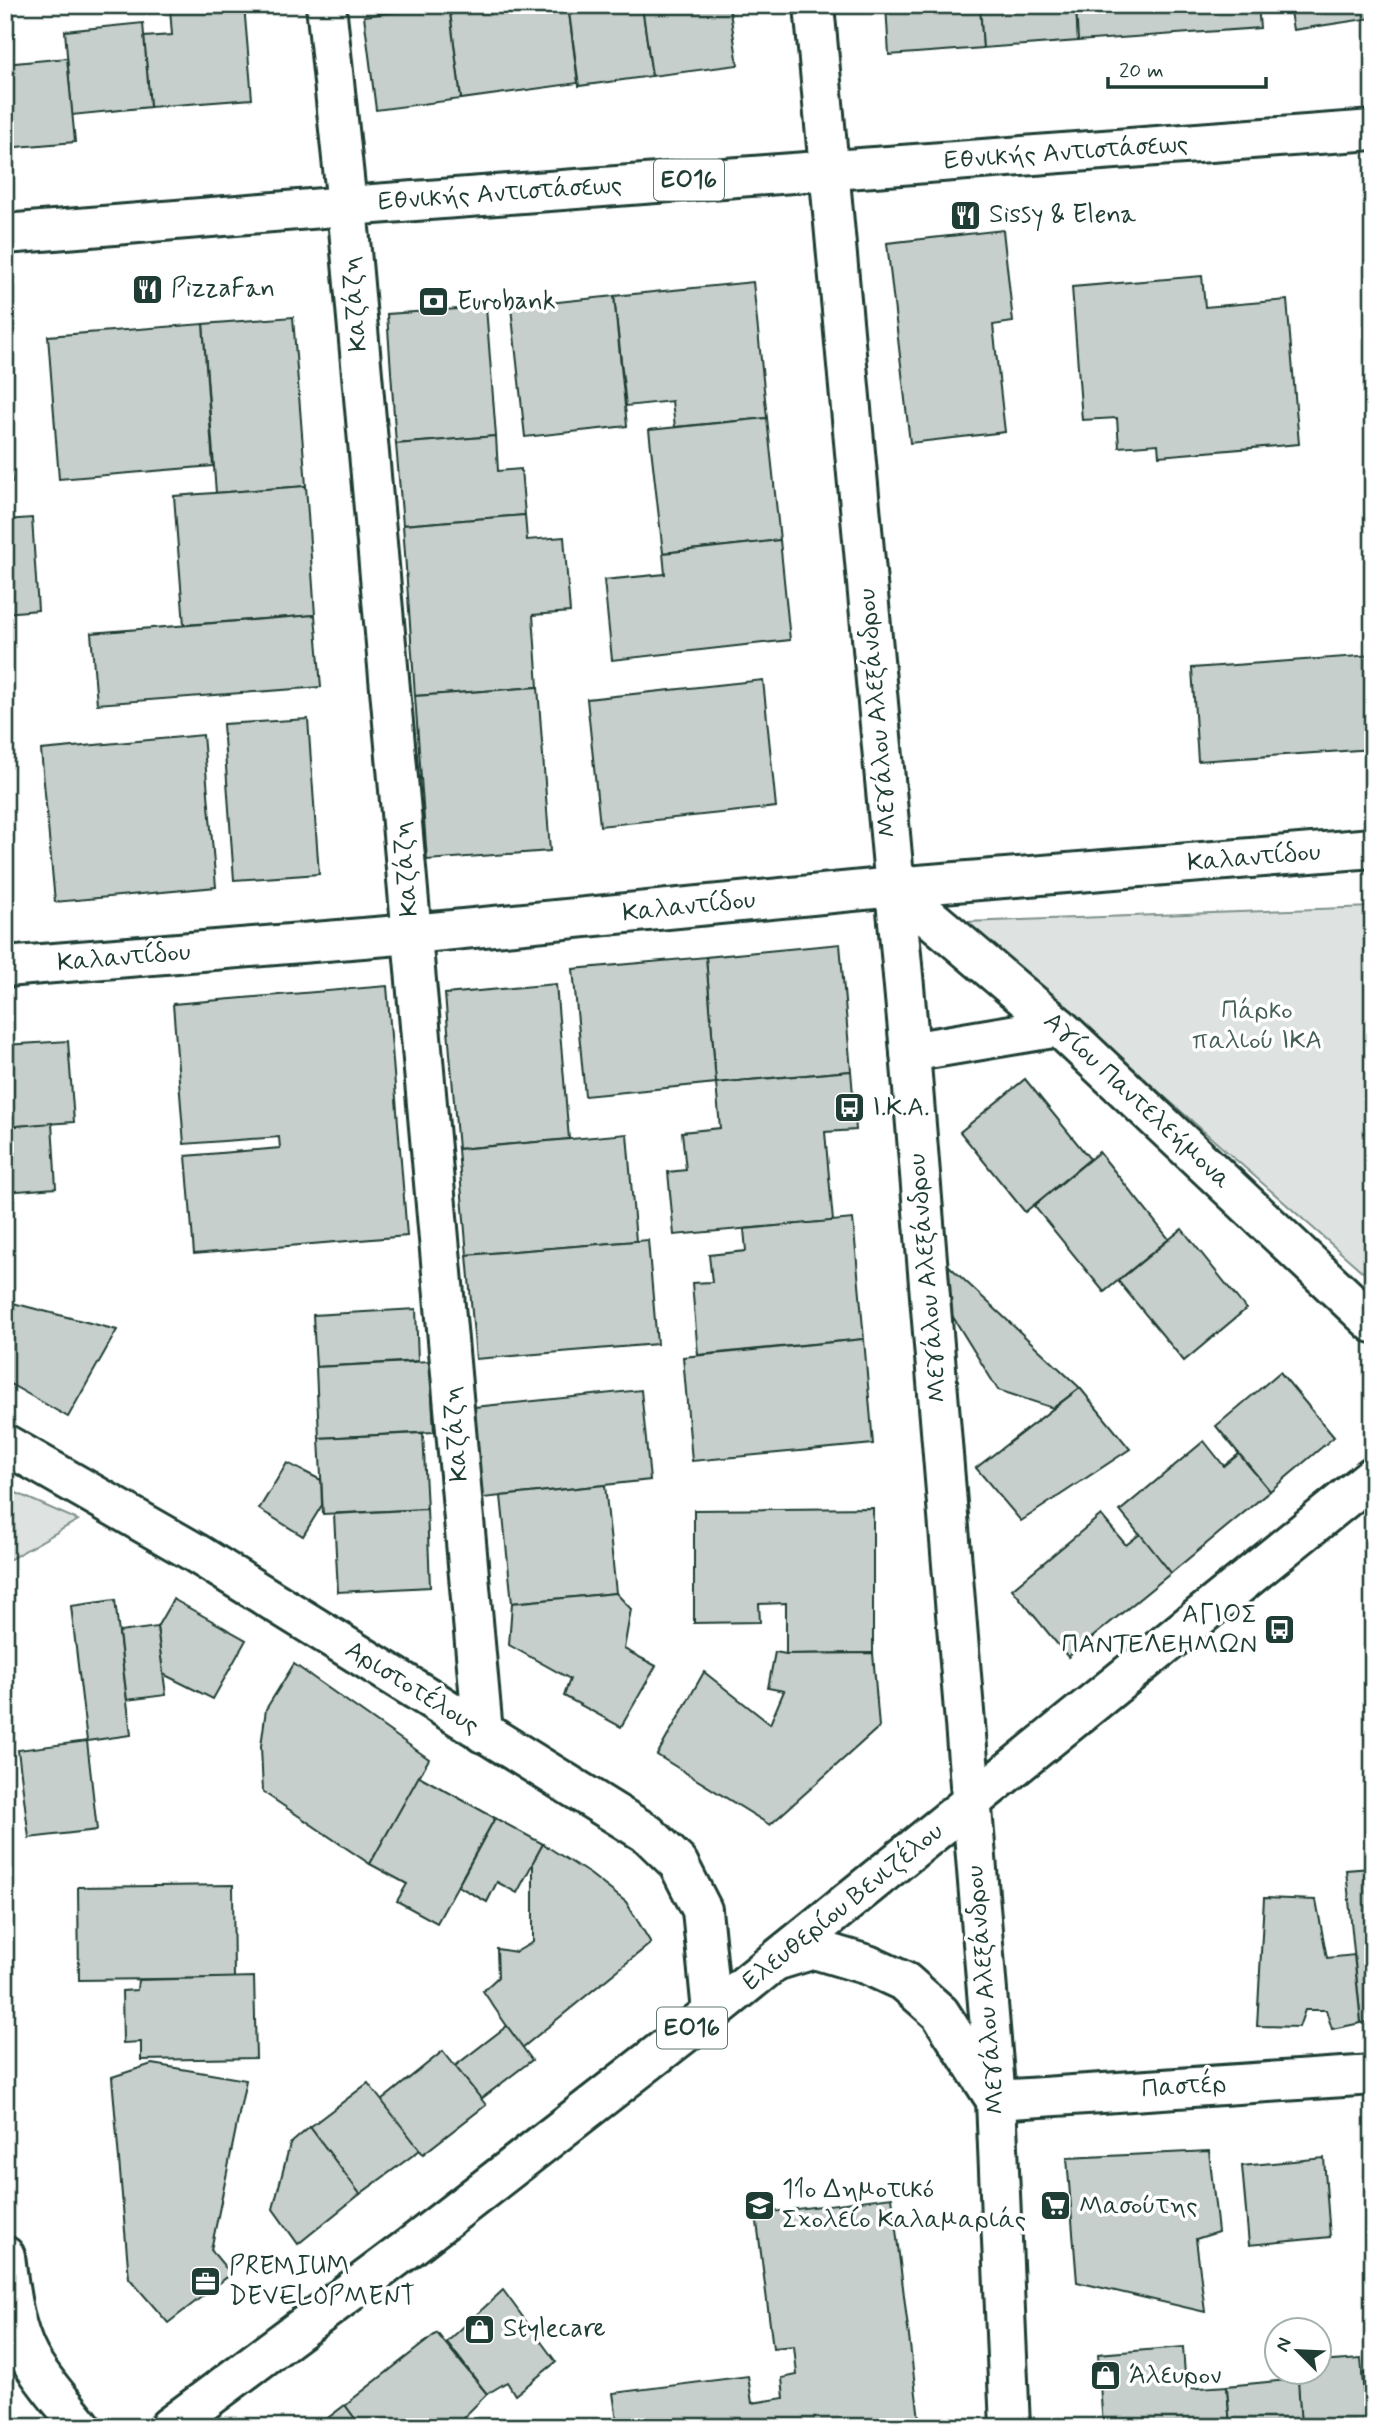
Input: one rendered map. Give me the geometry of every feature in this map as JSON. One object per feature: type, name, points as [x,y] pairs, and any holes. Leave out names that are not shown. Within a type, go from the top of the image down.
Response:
[{"type":"main road","name":"Καζάζη","points":[[326,5],[347,206],[483,1733]]},
{"type":"main road","name":"Μεγάλου Αλεξάνδρου","points":[[814,5],[910,1052],[996,2100],[1010,2427]]},
{"type":"main road","name":"Εθνικής Αντιστάσεως","points":[[5,234],[1373,130]]},
{"type":"main road","name":"Καλαντίδου","points":[[5,967],[412,934],[894,887],[1373,848]]},
{"type":"main road","name":"Αγίου Παντελεήμονα","points":[[894,887],[1059,1027],[1373,1323]]},
{"type":"main road","points":[[910,1052],[1059,1027]]},
{"type":"main road","name":"Αριστοτέλους","points":[[5,1444],[194,1552],[648,1833],[678,1863],[702,1910],[712,2012]]},
{"type":"main road","name":"Ελευθερίου Βενιζέλου","points":[[169,2427],[410,2247],[712,2012],[1373,1476]]},
{"type":"main road","points":[[775,1961],[814,1949],[859,1962],[905,1982],[940,2013],[996,2100]]},
{"type":"main road","name":"Παστέρ","points":[[996,2100],[1373,2075]]},
{"type":"main road","points":[[5,2256],[14,2313],[28,2355],[43,2379],[82,2427]]},
{"type":"green space","name":"Πάρκο παλιού ΙΚΑ","points":[[1373,907],[1373,1281],[967,922]]},
{"type":"green space","points":[[5,1488],[78,1520],[5,1562]]},
{"type":"building","points":[[244,5],[252,99],[150,107],[144,37],[172,35],[170,8]]},
{"type":"building","points":[[449,5],[568,5],[578,83],[461,99]]},
{"type":"building","points":[[449,5],[461,99],[376,110],[364,16]]},
{"type":"building","points":[[568,5],[642,5],[652,76],[579,86]]},
{"type":"building","points":[[729,5],[738,65],[652,76],[642,6]]},
{"type":"building","points":[[886,5],[980,5],[983,48],[889,55]]},
{"type":"building","points":[[980,5],[1076,5],[1078,41],[983,48]]},
{"type":"building","points":[[1076,5],[1258,5],[1260,28],[1078,41]]},
{"type":"building","points":[[1289,5],[1371,5],[1372,18],[1293,30]]},
{"type":"building","points":[[143,23],[150,107],[72,115],[65,31]]},
{"type":"building","points":[[67,58],[75,142],[5,148],[5,64]]},
{"type":"building","points":[[1003,230],[1013,322],[993,325],[1005,432],[910,443],[887,243]]},
{"type":"building","points":[[1202,276],[1205,307],[1287,300],[1299,444],[1159,456],[1158,444],[1119,447],[1117,418],[1082,420],[1072,287]]},
{"type":"building","points":[[753,282],[767,418],[675,427],[672,401],[626,406],[614,296]]},
{"type":"building","points":[[614,296],[627,426],[525,437],[511,307]]},
{"type":"building","points":[[486,307],[496,436],[396,444],[387,314]]},
{"type":"building","points":[[293,317],[306,486],[216,493],[203,324]]},
{"type":"building","points":[[203,324],[213,466],[59,479],[48,336]]},
{"type":"building","points":[[5,392],[12,483],[5,483]]},
{"type":"building","points":[[767,418],[780,540],[663,553],[649,430]]},
{"type":"building","points":[[496,436],[498,471],[521,469],[525,515],[403,525],[396,444]]},
{"type":"building","points":[[306,486],[315,615],[184,625],[174,496]]},
{"type":"building","points":[[525,515],[527,540],[564,537],[570,612],[533,615],[538,687],[415,696],[403,525]]},
{"type":"building","points":[[32,518],[38,610],[5,613],[5,520]]},
{"type":"building","points":[[780,540],[790,640],[612,660],[604,580],[665,574],[663,553]]},
{"type":"building","points":[[315,615],[321,687],[97,704],[91,633]]},
{"type":"building","points":[[1373,655],[1373,749],[1198,761],[1192,668]]},
{"type":"building","points":[[763,680],[776,807],[600,826],[587,699]]},
{"type":"building","points":[[538,687],[550,851],[427,860],[415,696]]},
{"type":"building","points":[[308,719],[319,874],[234,880],[223,724]]},
{"type":"building","points":[[203,735],[216,887],[55,902],[41,750]]},
{"type":"building","points":[[5,789],[11,900],[5,900]]},
{"type":"building","points":[[840,944],[851,1071],[716,1083],[706,957]]},
{"type":"building","points":[[706,957],[716,1083],[585,1096],[573,969]]},
{"type":"building","points":[[556,984],[569,1139],[458,1149],[445,994]]},
{"type":"building","points":[[387,986],[407,1236],[194,1254],[186,1156],[280,1148],[279,1137],[184,1144],[173,1004]]},
{"type":"building","points":[[68,1041],[74,1122],[5,1127],[5,1045]]},
{"type":"building","points":[[851,1071],[856,1130],[825,1132],[833,1221],[674,1235],[668,1172],[686,1170],[682,1132],[720,1128],[716,1083]]},
{"type":"building","points":[[1025,1079],[1090,1159],[1025,1212],[960,1132]]},
{"type":"building","points":[[52,1123],[56,1188],[5,1192],[5,1127]]},
{"type":"building","points":[[627,1134],[636,1241],[467,1255],[458,1149]]},
{"type":"building","points":[[1099,1152],[1169,1239],[1104,1292],[1034,1206]]},
{"type":"building","points":[[853,1219],[864,1339],[698,1355],[692,1283],[712,1282],[709,1255],[746,1251],[744,1229]]},
{"type":"building","points":[[1182,1229],[1246,1309],[1184,1361],[1118,1281]]},
{"type":"building","points":[[648,1240],[657,1344],[476,1359],[467,1255]]},
{"type":"building","points":[[948,1265],[1080,1388],[1053,1408],[998,1390],[945,1304]]},
{"type":"building","points":[[5,1301],[117,1330],[68,1417],[5,1381]]},
{"type":"building","points":[[416,1309],[418,1361],[316,1367],[313,1315]]},
{"type":"building","points":[[864,1339],[873,1444],[692,1461],[683,1357]]},
{"type":"building","points":[[430,1361],[434,1432],[319,1438],[316,1367]]},
{"type":"building","points":[[1280,1372],[1334,1437],[1270,1491],[1216,1426]]},
{"type":"building","points":[[1080,1388],[1130,1449],[1021,1521],[976,1468]]},
{"type":"building","points":[[641,1390],[650,1480],[474,1499],[465,1408]]},
{"type":"building","points":[[423,1433],[427,1509],[323,1514],[319,1438]]},
{"type":"building","points":[[1204,1441],[1224,1466],[1239,1454],[1270,1491],[1171,1573],[1120,1511]]},
{"type":"building","points":[[287,1463],[321,1480],[322,1505],[303,1536],[259,1509]]},
{"type":"building","points":[[605,1485],[616,1593],[512,1603],[501,1496]]},
{"type":"building","points":[[873,1508],[873,1653],[786,1654],[786,1603],[759,1604],[760,1622],[694,1623],[694,1510]]},
{"type":"building","points":[[427,1509],[430,1587],[338,1592],[334,1514]]},
{"type":"building","points":[[1101,1515],[1126,1545],[1140,1534],[1171,1573],[1068,1657],[1012,1589]]},
{"type":"building","points":[[616,1593],[631,1609],[624,1649],[656,1666],[621,1727],[564,1696],[570,1679],[509,1645],[512,1603]]},
{"type":"building","points":[[173,1599],[246,1640],[213,1699],[163,1674],[157,1627]]},
{"type":"building","points":[[115,1600],[131,1735],[87,1741],[71,1606]]},
{"type":"building","points":[[157,1627],[166,1695],[127,1700],[119,1632]]},
{"type":"building","points":[[775,1652],[873,1653],[879,1727],[770,1825],[657,1755],[704,1672],[770,1724],[784,1691],[768,1688]]},
{"type":"building","points":[[294,1664],[429,1759],[370,1864],[263,1792],[261,1746],[266,1709]]},
{"type":"building","points":[[1369,1733],[1373,1733],[1373,1830],[1372,1830]]},
{"type":"building","points":[[87,1741],[97,1830],[29,1838],[18,1750]]},
{"type":"building","points":[[419,1776],[495,1818],[437,1923],[397,1901],[407,1884],[370,1864]]},
{"type":"building","points":[[495,1818],[543,1844],[517,1893],[497,1882],[487,1902],[458,1886]]},
{"type":"building","points":[[543,1844],[590,1874],[626,1902],[651,1943],[522,2048],[483,1991],[498,1977],[497,1949],[516,1952],[533,1942],[533,1862]]},
{"type":"building","points":[[1369,1852],[1373,1852],[1373,2022],[1361,2023],[1346,1870],[1371,1868]]},
{"type":"building","points":[[233,1885],[234,1978],[79,1980],[78,1887]]},
{"type":"building","points":[[1264,1898],[1316,1900],[1327,1958],[1354,1955],[1361,2023],[1332,2029],[1326,2010],[1305,2010],[1299,2027],[1257,2026]]},
{"type":"building","points":[[254,1977],[256,2058],[141,2060],[141,2042],[123,2043],[122,1991],[137,1990],[138,1980]]},
{"type":"building","points":[[507,2026],[532,2060],[481,2099],[455,2066]]},
{"type":"building","points":[[443,2051],[486,2105],[423,2154],[381,2101]]},
{"type":"building","points":[[152,2064],[246,2080],[211,2250],[231,2274],[168,2323],[129,2278],[112,2077]]},
{"type":"building","points":[[368,2083],[420,2150],[360,2194],[310,2127]]},
{"type":"building","points":[[310,2127],[360,2194],[298,2244],[273,2209],[290,2144]]},
{"type":"building","points":[[1209,2151],[1218,2232],[1196,2239],[1205,2312],[1077,2282],[1067,2158]]},
{"type":"building","points":[[1324,2158],[1330,2237],[1249,2245],[1242,2166]]},
{"type":"building","points":[[892,2197],[920,2427],[618,2427],[613,2393],[748,2376],[752,2403],[784,2398],[782,2378],[797,2375],[794,2346],[773,2348],[756,2214]]},
{"type":"building","points":[[503,2290],[556,2362],[515,2395],[507,2382],[487,2394],[447,2342]]},
{"type":"building","points":[[5,2327],[18,2427],[5,2427]]},
{"type":"building","points":[[437,2333],[487,2394],[463,2418],[464,2427],[361,2427],[345,2405]]},
{"type":"building","points":[[1183,2347],[1186,2389],[1227,2386],[1230,2427],[1103,2427],[1098,2354]]},
{"type":"building","points":[[1361,2359],[1367,2427],[1301,2427],[1298,2386],[1332,2386],[1332,2361]]},
{"type":"building","points":[[1373,2373],[1373,2427],[1367,2427],[1362,2374]]},
{"type":"building","points":[[1262,2383],[1262,2386],[1298,2386],[1301,2427],[1230,2427],[1227,2386]]},
{"type":"building","points":[[345,2405],[361,2427],[316,2427]]},
{"type":"place","name":"Sissy & Elena","points":[[966,215]]},
{"type":"place","name":"PizzaFan","points":[[148,289]]},
{"type":"place","name":"Eurobank","points":[[434,302]]},
{"type":"place","name":"Ι.Κ.Α.","points":[[849,1108]]},
{"type":"place","name":"ΑΓΙΟΣ ΠΑΝΤΕΛΕΗΜΩΝ","points":[[1280,1630]]},
{"type":"place","name":"11ο Δημοτικό Σχολείο Καλαμαριάς","points":[[759,2205]]},
{"type":"place","name":"Μασούτης","points":[[1056,2206]]},
{"type":"place","name":"PREMIUM DEVELOPMENT","points":[[206,2282]]},
{"type":"place","name":"Stylecare","points":[[480,2329]]},
{"type":"place","name":"Άλευρον","points":[[1106,2376]]}]
